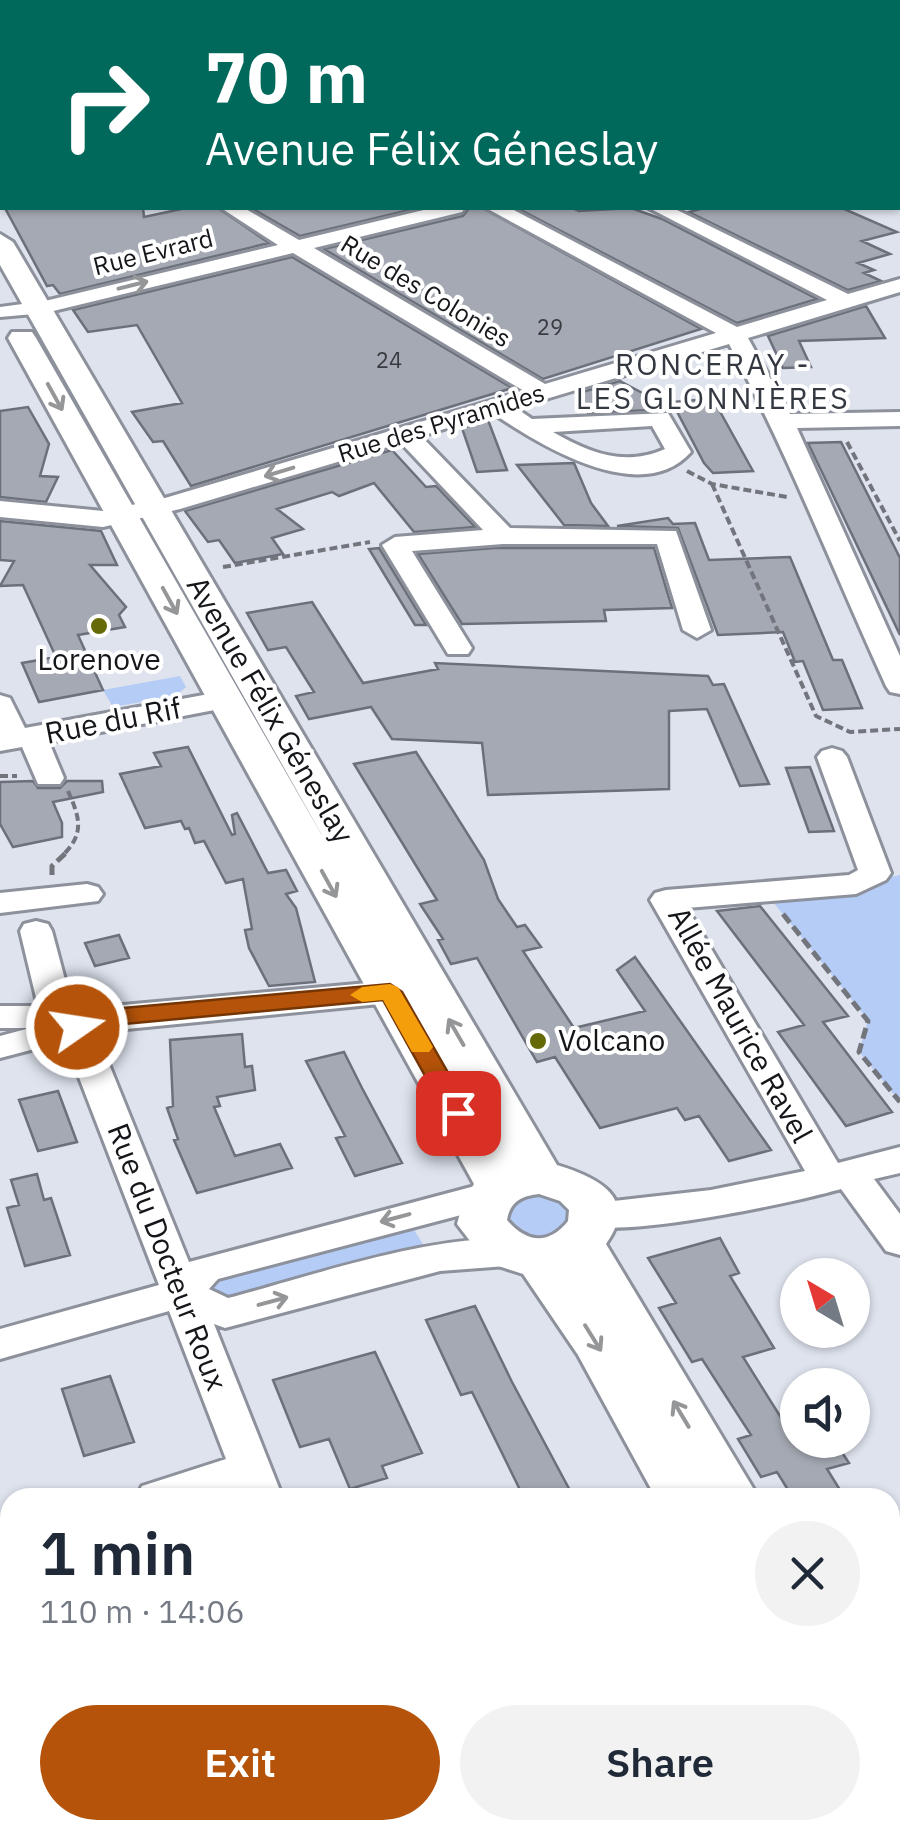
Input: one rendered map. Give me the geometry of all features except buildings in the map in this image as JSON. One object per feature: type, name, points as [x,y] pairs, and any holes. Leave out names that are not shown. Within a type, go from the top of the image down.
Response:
[{"type":"main road","name":"Avenue Félix Géneslay","points":[[0,242],[15,306],[138,512],[225,700],[390,992],[510,1186]]},
{"type":"main road","name":"Avenue Félix Géneslay","points":[[138,512],[190,572],[510,1186]]},
{"type":"main road","name":"Avenue Félix Géneslay","points":[[510,1186],[578,1188],[590,1200],[559,1243],[502,1247],[489,1237],[482,1224],[484,1205],[510,1186]]},
{"type":"main road","name":"Avenue Félix Géneslay","points":[[559,1243],[597,1342],[680,1488]]},
{"type":"main road","name":"Avenue Félix Géneslay","points":[[559,1243],[724,1488]]},
{"type":"street","name":"Rue des Colonies","points":[[233,210],[542,392]]},
{"type":"street","name":"Rue Evrard","points":[[15,306],[447,210]]},
{"type":"street","points":[[500,210],[735,335],[782,421],[814,501],[900,686]]},
{"type":"street","points":[[663,210],[846,301]]},
{"type":"street","name":"Rue des Pyramides","points":[[0,510],[104,519],[138,512],[900,285]]},
{"type":"street","points":[[497,406],[550,442],[614,466],[666,460],[679,452],[660,418],[531,426]]},
{"type":"street","points":[[782,421],[900,419]]},
{"type":"street","points":[[406,434],[503,536]]},
{"type":"street","points":[[458,648],[395,545],[503,536],[667,536],[696,630]]},
{"type":"street","name":"Rue du Rif","points":[[16,739],[225,700]]},
{"type":"street","points":[[0,704],[16,739],[50,778]]},
{"type":"street","name":"Allée Maurice Ravel","points":[[832,757],[874,873],[856,884],[666,900],[840,1177]]},
{"type":"street","points":[[0,902],[86,894]]},
{"type":"street","name":"Rue du Docteur Roux","points":[[36,931],[80,1020],[256,1483]]},
{"type":"street","points":[[0,1017],[80,1020],[390,992]]},
{"type":"street","points":[[0,1048],[80,1020]]},
{"type":"street","points":[[182,1293],[225,1314],[440,1257],[559,1243],[666,1212],[840,1177],[900,1160]]},
{"type":"street","points":[[840,1177],[900,1241]]},
{"type":"street","points":[[0,1344],[182,1293],[205,1269],[510,1186]]},
{"type":"street","points":[[223,1488],[256,1483]]},
{"type":"path","points":[[835,420],[900,541]]},
{"type":"path","points":[[666,460],[712,484],[814,501]]},
{"type":"path","points":[[712,484],[816,716],[850,732],[900,729]]},
{"type":"path","points":[[190,572],[370,542],[395,545]]},
{"type":"path","points":[[0,776],[50,778],[67,788],[82,818],[81,836],[52,866],[51,898]]},
{"type":"path","points":[[765,892],[868,1020],[860,1052],[900,1102]]},
{"type":"shaded area","points":[[180,676],[186,687],[176,696],[113,707],[103,690]]},
{"type":"shaded area","points":[[900,875],[900,1102],[859,1052],[868,1020],[765,892],[856,884]]},
{"type":"shaded area","points":[[522,1192],[558,1192],[579,1222],[542,1244],[508,1231],[505,1204]]},
{"type":"shaded area","points":[[411,1225],[426,1249],[222,1302],[211,1295],[210,1283],[216,1275]]},
{"type":"slow traffic","points":[[362,995],[390,992],[421,1047]]},
{"type":"place","name":"Lorenove","points":[[99,626]]},
{"type":"place","name":"Volcano","points":[[538,1041]]},
{"type":"district","name":"RONCERAY - LES GLONNIÈRES","points":[[713,382]]},
{"type":"route","points":[[77,1027],[112,1017],[390,992],[458,1113]]}]
